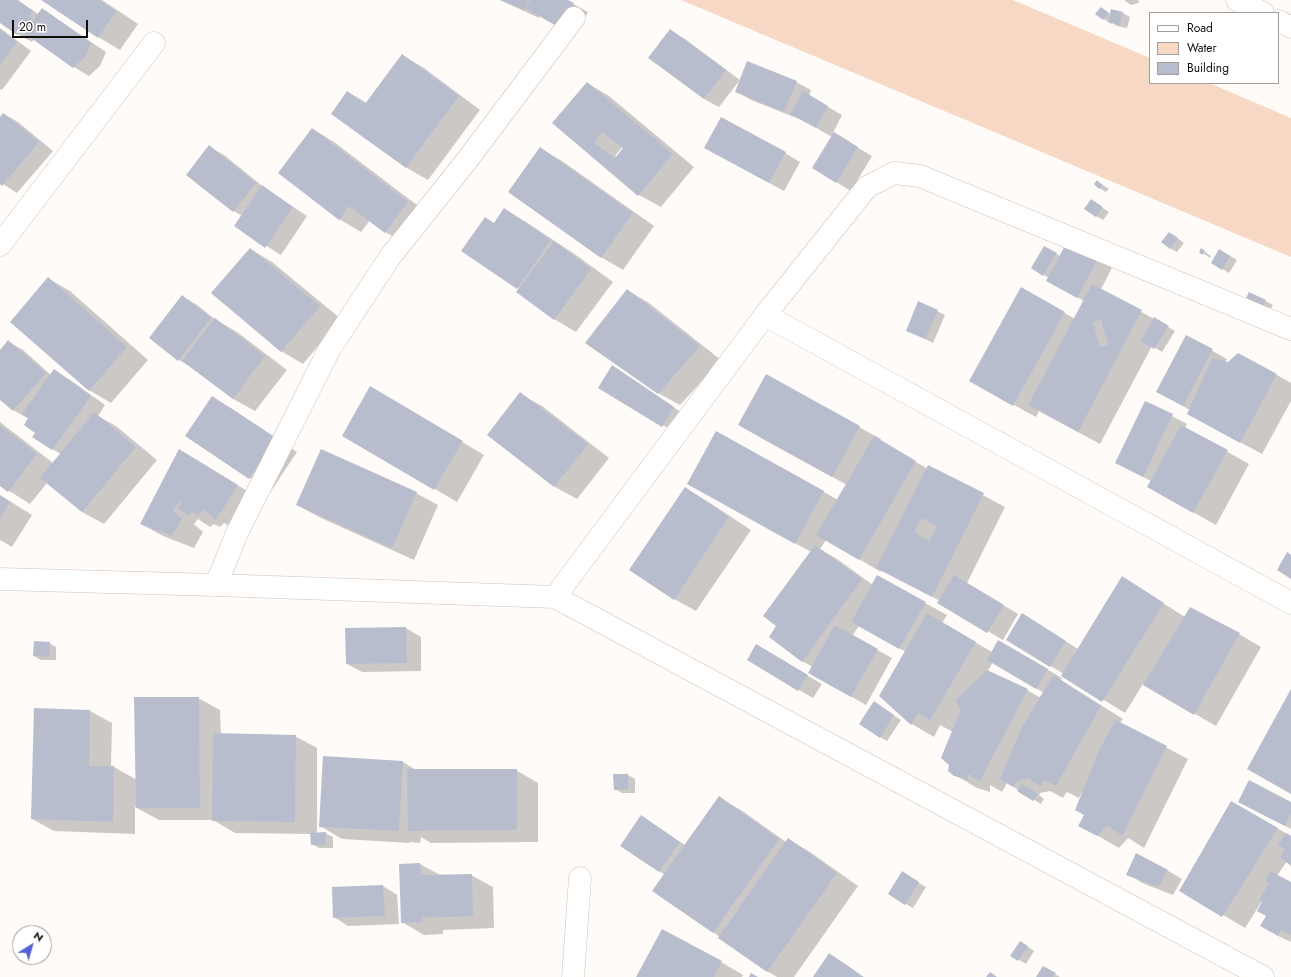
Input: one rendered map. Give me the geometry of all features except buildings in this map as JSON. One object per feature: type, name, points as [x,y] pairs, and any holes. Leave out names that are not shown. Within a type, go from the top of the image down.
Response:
[{"type":"street","points":[[1237,0],[1261,12]]},
{"type":"street","points":[[216,585],[237,534],[329,350],[390,257],[468,158],[574,18]]},
{"type":"street","points":[[1279,21],[1291,27]]},
{"type":"street","points":[[0,245],[154,43]]},
{"type":"street","points":[[555,597],[765,315],[867,187],[894,173],[920,176],[1291,328]]},
{"type":"street","points":[[765,315],[1291,603]]},
{"type":"street","points":[[0,579],[555,597],[1263,977]]},
{"type":"street","points":[[573,977],[580,878]]},
{"type":"water","points":[[681,0],[1013,0],[1149,58],[1149,84],[1211,84],[1291,118],[1291,257]]}]
